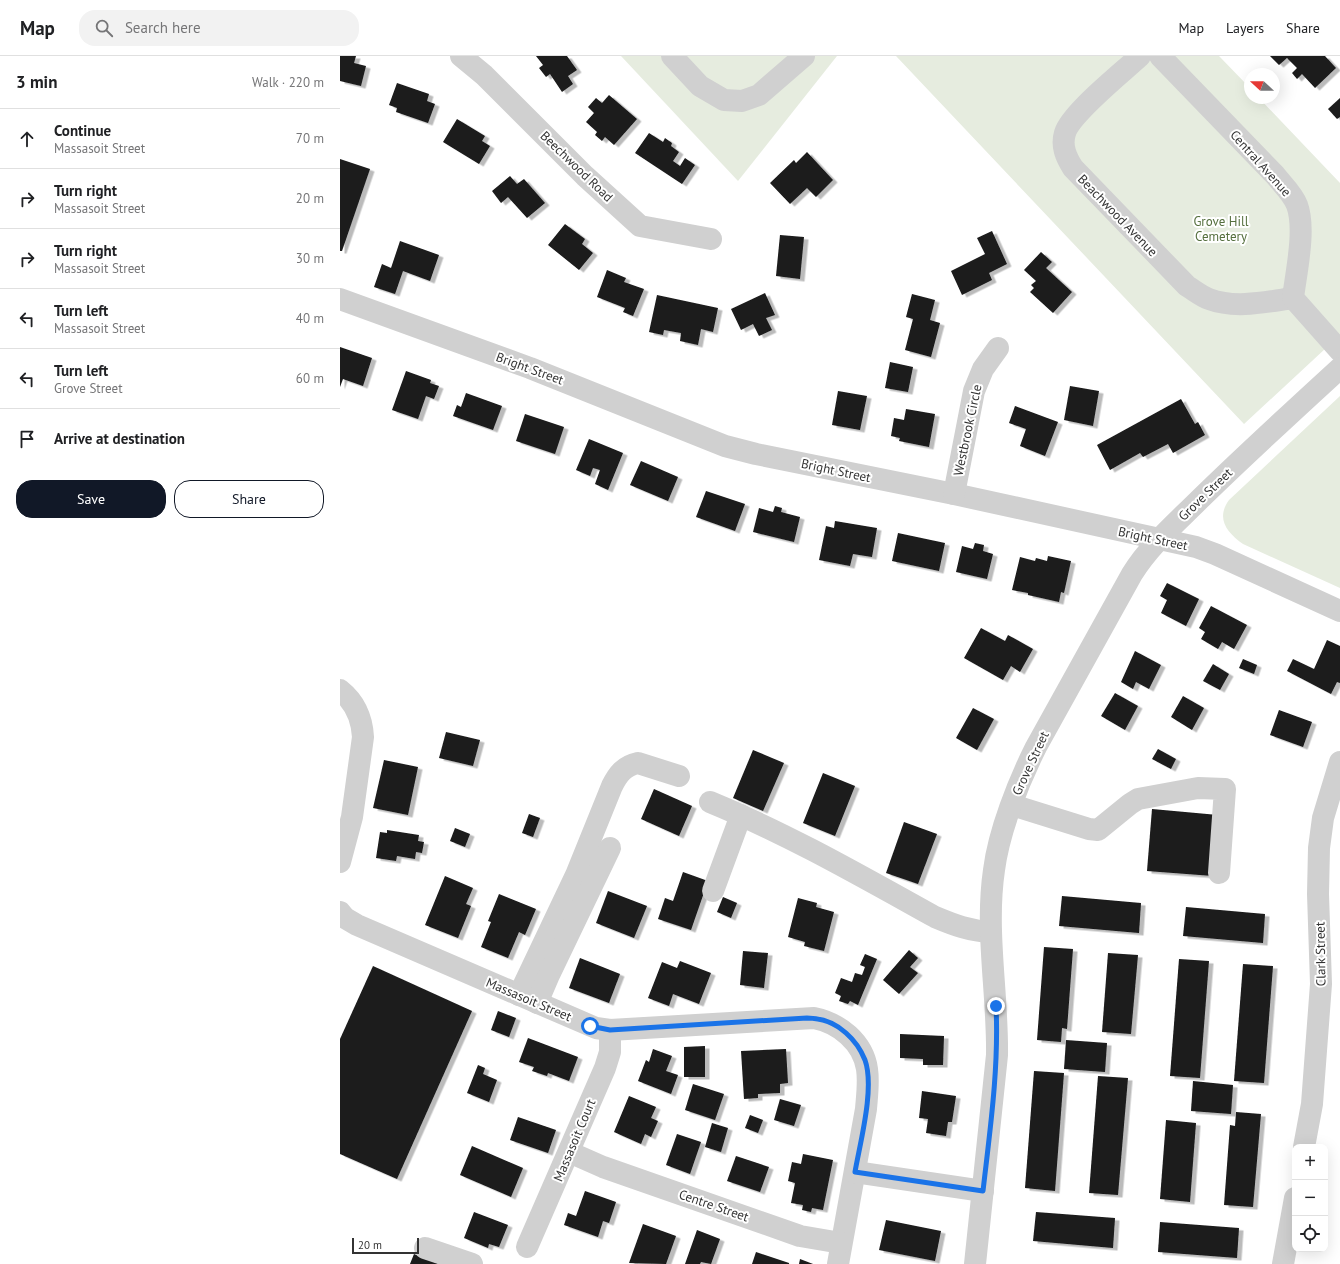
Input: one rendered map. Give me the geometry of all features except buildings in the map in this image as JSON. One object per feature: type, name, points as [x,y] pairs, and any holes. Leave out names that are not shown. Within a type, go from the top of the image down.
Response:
[{"type":"street","name":"Beechwood Road","points":[[461,56],[478,70],[585,176],[640,226],[711,239]]},
{"type":"street","points":[[672,56],[700,86],[724,100],[742,101],[759,95],[804,56]]},
{"type":"street","name":"Beachwood Avenue","points":[[1140,56],[1082,109],[1066,132],[1064,144],[1066,157],[1073,168],[1187,286],[1208,299],[1228,304],[1260,303],[1293,298]]},
{"type":"street","name":"Central Avenue","points":[[1160,56],[1275,175],[1290,193],[1297,205],[1300,219],[1300,240],[1293,298]]},
{"type":"street","points":[[1293,298],[1340,351]]},
{"type":"street","name":"Bright Street","points":[[340,299],[530,368],[725,446],[756,454],[954,494],[1196,547],[1215,554],[1340,611]]},
{"type":"street","name":"Westbrook Circle","points":[[954,494],[974,391],[983,369],[998,348]]},
{"type":"street","name":"Grove Street","points":[[975,1264],[997,1055],[997,1022],[991,932],[991,898],[994,869],[1000,842],[1022,776],[1036,747],[1135,569],[1144,556],[1159,539],[1240,460],[1340,368]]},
{"type":"street","points":[[340,690],[352,701],[357,710],[363,728],[363,737],[352,817],[340,862]]},
{"type":"street","name":"Clark Street","points":[[1304,1144],[1313,1087],[1321,989],[1330,953],[1318,894],[1319,848],[1323,818],[1340,762]]},
{"type":"street","points":[[528,999],[612,786],[620,772],[632,764],[638,763],[679,776]]},
{"type":"street","points":[[1012,805],[1089,829],[1098,830],[1138,799],[1198,788],[1225,789],[1219,873]]},
{"type":"street","points":[[710,802],[741,815],[826,857],[939,919],[972,931],[991,932]]},
{"type":"street","points":[[713,891],[741,815]]},
{"type":"street","points":[[528,999],[549,975],[610,848]]},
{"type":"street","name":"Massasoit Street","points":[[340,912],[345,918],[357,925],[590,1026],[610,1030],[807,1018],[822,1020],[836,1026],[850,1036],[865,1060],[868,1087],[866,1109],[840,1254]]},
{"type":"street","name":"Massasoit Court","points":[[527,1247],[605,1068],[610,1052],[610,1030]]},
{"type":"street","name":"Centre Street","points":[[569,1152],[603,1167],[800,1236],[840,1254]]},
{"type":"street","points":[[855,1172],[983,1191]]},
{"type":"street","points":[[1283,1264],[1292,1214]]},
{"type":"street","points":[[425,1248],[468,1263]]},
{"type":"green space","points":[[621,56],[837,56],[738,181]]},
{"type":"green space","name":"Grove Hill Cemetery","points":[[896,56],[1219,56],[1244,82],[1244,104],[1265,104],[1340,183],[1340,335],[1244,424]]},
{"type":"green space","points":[[1340,396],[1340,588],[1243,544],[1228,530],[1223,519],[1223,513],[1229,500]]},
{"type":"route","points":[[590,1026],[610,1030],[807,1018],[830,1022],[850,1036],[865,1060],[867,1068],[868,1087],[866,1109],[855,1172],[983,1191],[996,1071],[996,1006]]}]
